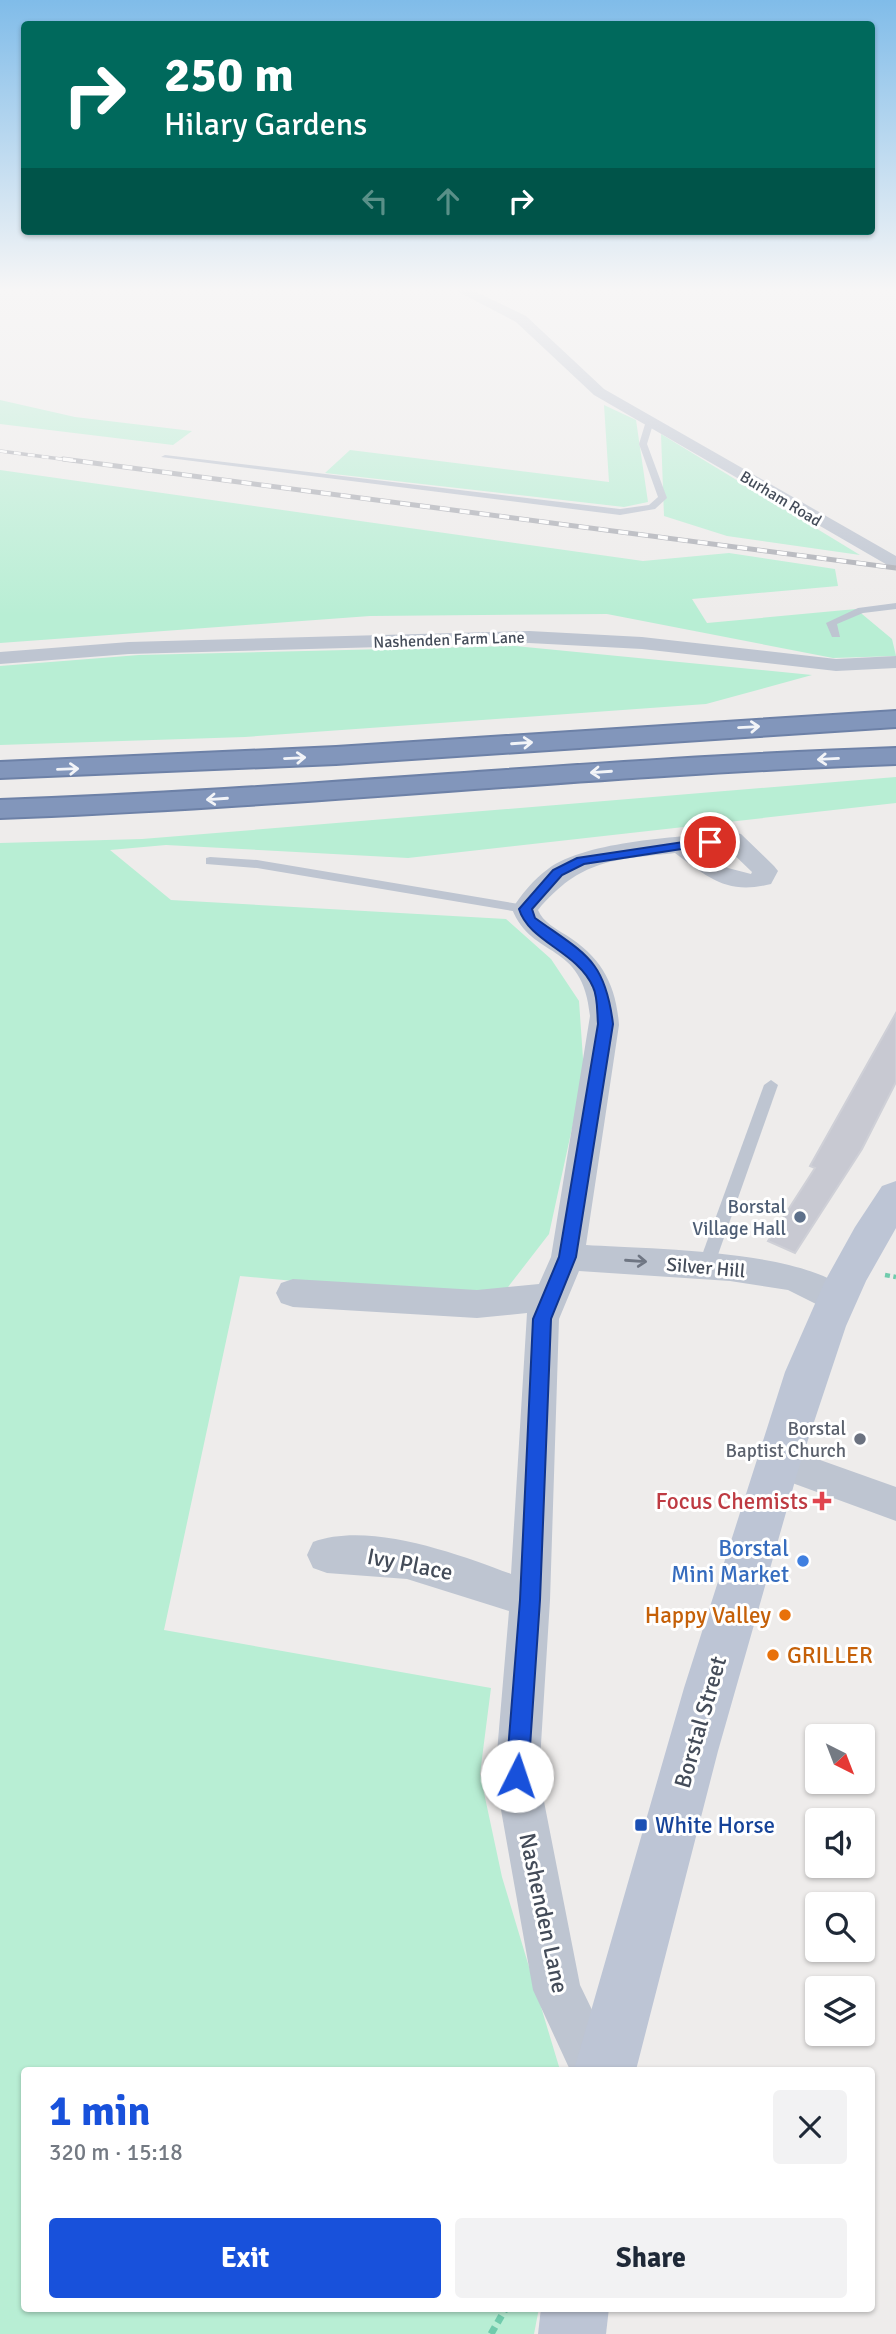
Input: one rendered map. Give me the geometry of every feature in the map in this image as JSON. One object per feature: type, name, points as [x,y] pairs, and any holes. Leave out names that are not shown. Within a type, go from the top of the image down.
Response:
[{"type":"highway","points":[[0,770],[307,758],[706,729],[896,719]]},
{"type":"highway","points":[[0,808],[185,801],[726,764],[896,756]]},
{"type":"street","name":"Burham Road","points":[[609,398],[896,564]]},
{"type":"street","name":"Nashenden Farm Lane","points":[[0,658],[129,648],[529,637],[642,643],[836,664],[896,662]]},
{"type":"street","points":[[525,909],[558,873],[581,861],[682,846]]},
{"type":"street","name":"Nashenden Lane","points":[[525,909],[529,920],[583,960],[601,989],[606,1024],[568,1257],[542,1319],[530,1600],[517,1776],[557,1990],[595,2067]]},
{"type":"street","name":"Borstal Street","points":[[606,2067],[703,1706],[797,1394],[838,1301],[896,1196]]},
{"type":"street","name":"Silver Hill","points":[[568,1257],[706,1266],[795,1278],[838,1301]]},
{"type":"street","points":[[293,1293],[477,1304],[551,1297]]},
{"type":"street","points":[[778,1461],[896,1504]]},
{"type":"street","name":"Ivy Place","points":[[327,1555],[359,1553],[434,1564],[530,1600]]},
{"type":"street","points":[[572,2334],[575,2312]]},
{"type":"lane","points":[[165,457],[620,512],[652,506],[663,498],[643,444],[650,421]]},
{"type":"lane","points":[[836,635],[831,623],[861,610],[896,606]]},
{"type":"lane","points":[[210,861],[257,864],[525,909]]},
{"type":"lane","points":[[706,1266],[771,1085]]},
{"type":"path","points":[[491,2334],[504,2312]]},
{"type":"green space","points":[[0,400],[75,417],[192,431],[173,445],[0,424]]},
{"type":"green space","points":[[604,405],[636,420],[648,502],[624,507],[325,473],[350,450],[609,482]]},
{"type":"green space","points":[[661,434],[860,555],[727,536],[664,516]]},
{"type":"green space","points":[[0,470],[643,561],[729,553],[835,569],[838,586],[692,599],[707,623],[856,609],[892,639],[896,656],[833,658],[607,614],[370,616],[0,643]]},
{"type":"green space","points":[[515,646],[812,675],[706,704],[245,737],[0,745],[0,666],[139,655]]},
{"type":"green space","points":[[896,777],[896,803],[408,858],[166,845],[110,850],[171,900],[506,919],[551,959],[579,1001],[584,1073],[549,1234],[498,1300],[240,1276],[164,1630],[491,1688],[480,1774],[502,1877],[559,2067],[21,2067],[21,2312],[538,2312],[534,2334],[0,2334],[0,843],[142,839]]},
{"type":"building","points":[[896,1013],[896,1082],[862,1149],[795,1253],[768,1241],[815,1168],[810,1166]]},
{"type":"railway","points":[[0,451],[76,461]]},
{"type":"railway","points":[[63,459],[896,568]]},
{"type":"place","name":"Borstal Village Hall","points":[[800,1217]]},
{"type":"place","name":"Borstal Baptist Church","points":[[860,1439]]},
{"type":"place","name":"Focus Chemists","points":[[822,1501]]},
{"type":"place","name":"Borstal Mini Market","points":[[803,1561]]},
{"type":"place","name":"Happy Valley","points":[[785,1615]]},
{"type":"place","name":"GRILLER","points":[[773,1655]]},
{"type":"place","name":"White Horse","points":[[641,1825]]},
{"type":"route","points":[[517,1776],[530,1600],[542,1319],[568,1257],[606,1024],[601,989],[593,974],[583,960],[529,920],[525,909],[558,873],[581,861],[710,842]]}]
